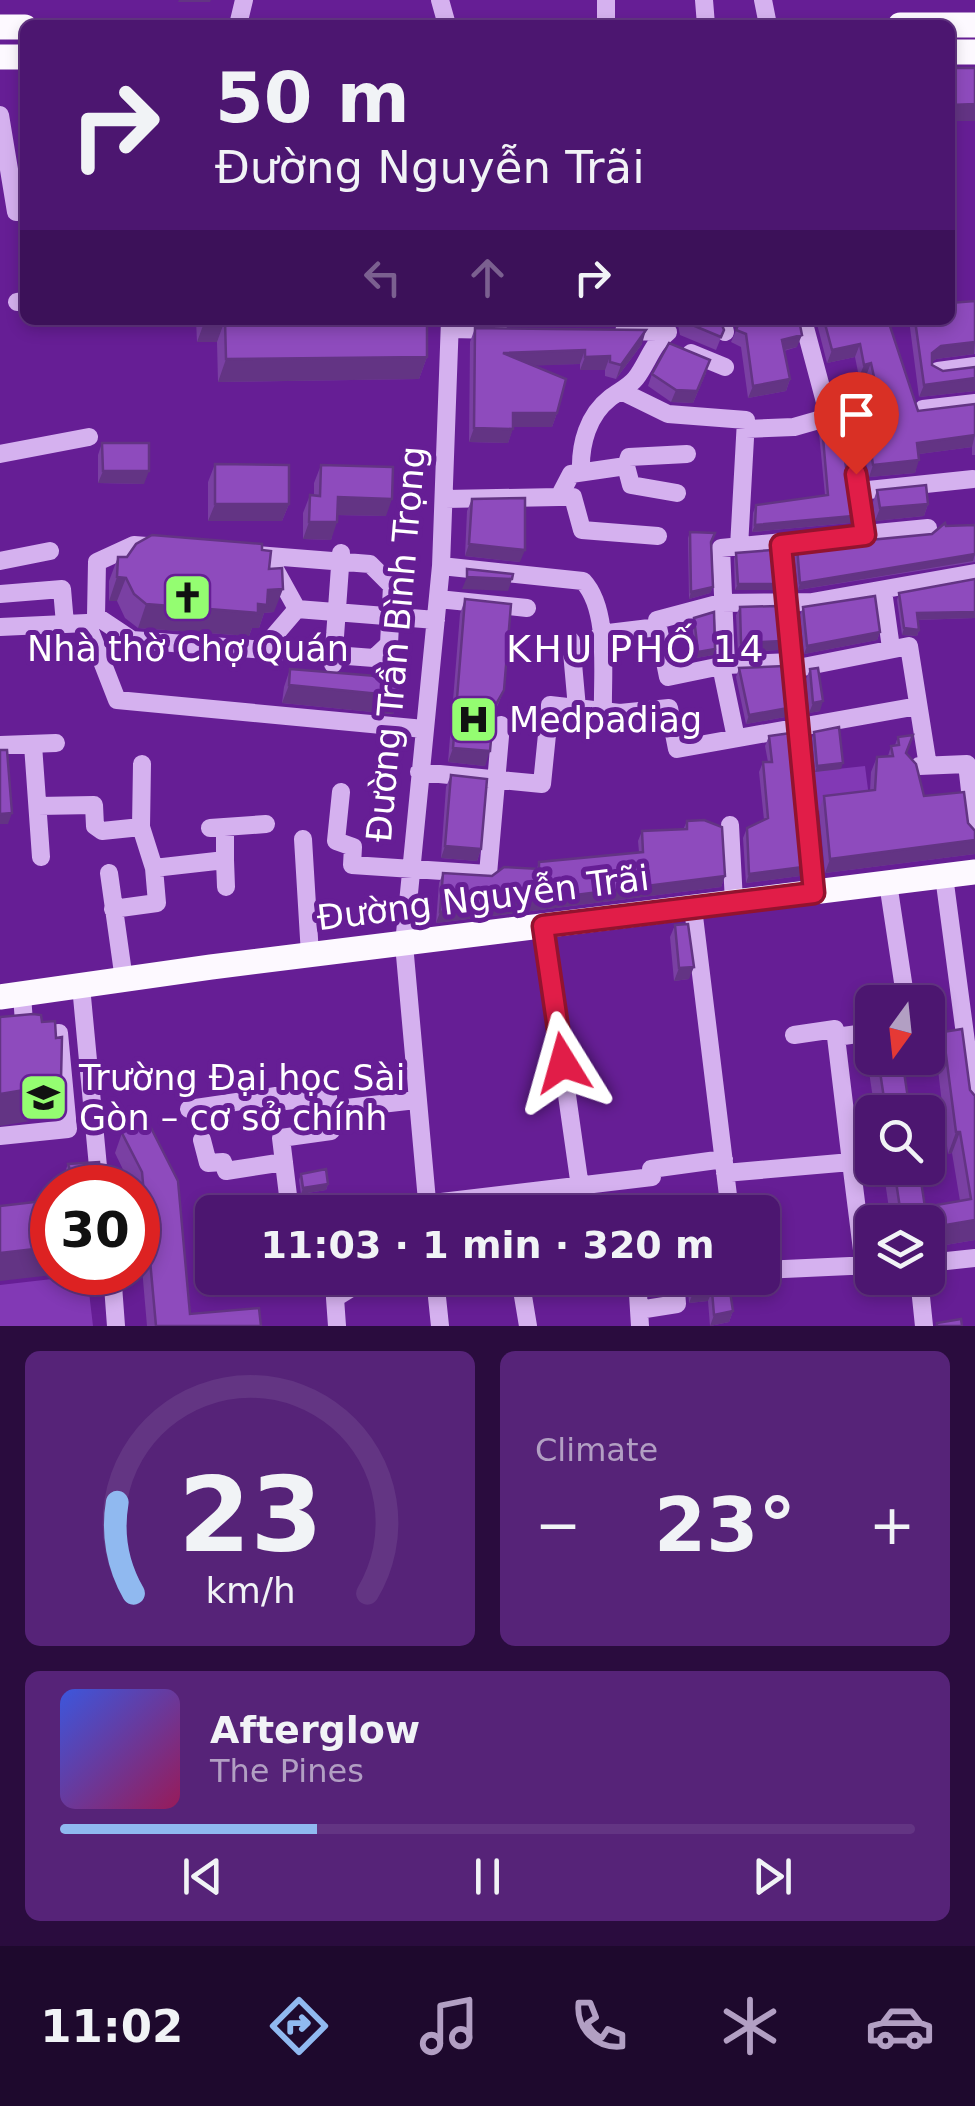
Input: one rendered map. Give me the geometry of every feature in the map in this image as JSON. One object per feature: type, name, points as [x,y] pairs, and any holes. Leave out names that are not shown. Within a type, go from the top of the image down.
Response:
[{"type":"main road","name":"Đường Nguyễn Trãi","points":[[11,996],[975,872]]},
{"type":"street","points":[[0,116],[16,212]]},
{"type":"street","points":[[450,325],[517,330]]},
{"type":"street","name":"Đường Trần Bình Trọng","points":[[426,1195],[404,944],[438,600],[450,325]]},
{"type":"street","points":[[609,325],[609,331],[666,330],[725,367]]},
{"type":"street","points":[[804,325],[829,418],[850,451],[865,535]]},
{"type":"street","points":[[581,471],[583,445],[592,418],[636,378],[666,330]]},
{"type":"street","points":[[938,371],[975,366]]},
{"type":"street","points":[[621,391],[668,414],[746,420],[738,547]]},
{"type":"street","points":[[923,409],[975,403]]},
{"type":"street","points":[[746,430],[794,427],[829,418]]},
{"type":"street","points":[[0,454],[89,438]]},
{"type":"street","points":[[677,493],[631,485],[628,457],[687,454]]},
{"type":"street","points":[[558,498],[564,482],[581,471],[626,466]]},
{"type":"street","points":[[859,491],[972,479]]},
{"type":"street","points":[[445,500],[572,497],[582,530],[658,536]]},
{"type":"street","points":[[736,738],[723,666],[722,548],[928,528]]},
{"type":"street","points":[[781,545],[814,893]]},
{"type":"street","points":[[0,628],[91,619],[132,640],[334,660],[374,658],[389,644],[392,586],[370,564],[340,558],[134,546],[97,562],[91,619],[117,700],[424,729]]},
{"type":"street","points":[[0,561],[50,551]]},
{"type":"street","points":[[268,555],[297,609]]},
{"type":"street","points":[[334,660],[340,558]]},
{"type":"street","points":[[440,566],[580,579],[593,594],[600,634],[603,711]]},
{"type":"street","points":[[900,647],[792,666],[723,666],[668,677],[656,620],[721,603],[788,604],[975,573]]},
{"type":"street","points":[[0,594],[62,590],[65,624]]},
{"type":"street","points":[[883,591],[918,706],[920,766],[967,764],[972,780],[975,835]]},
{"type":"street","points":[[438,600],[527,608]]},
{"type":"street","points":[[297,609],[436,620]]},
{"type":"street","points":[[261,651],[297,609]]},
{"type":"street","points":[[600,634],[658,627]]},
{"type":"street","points":[[571,641],[577,708]]},
{"type":"street","points":[[420,772],[542,784],[550,705],[603,711],[669,708],[677,749],[918,706]]},
{"type":"street","points":[[341,792],[336,842],[353,847],[352,865],[488,874],[501,725]]},
{"type":"street","points":[[0,745],[56,743]]},
{"type":"street","points":[[33,745],[42,857]]},
{"type":"street","points":[[113,910],[156,903],[154,868],[142,827],[142,764]]},
{"type":"street","points":[[38,806],[94,806],[96,826],[102,831],[142,827]]},
{"type":"street","points":[[226,887],[226,860],[217,827],[266,824]]},
{"type":"street","points":[[729,825],[734,902]]},
{"type":"street","points":[[303,838],[310,955]]},
{"type":"street","points":[[154,868],[226,860]]},
{"type":"street","points":[[108,872],[124,980]]},
{"type":"street","points":[[944,876],[975,1110]]},
{"type":"street","points":[[888,883],[903,985]]},
{"type":"street","points":[[692,908],[728,1195]]},
{"type":"street","points":[[543,926],[580,1186]]},
{"type":"street","points":[[81,986],[98,1165]]},
{"type":"street","points":[[0,1136],[68,1130],[60,1034],[25,1036],[11,996]]},
{"type":"street","points":[[794,1035],[835,1030],[858,1205]]},
{"type":"street","points":[[836,1037],[855,1034]]},
{"type":"street","points":[[189,1109],[276,1096],[288,1195]]},
{"type":"street","points":[[276,1102],[328,1096],[331,1131],[281,1138]]},
{"type":"street","points":[[329,1110],[416,1100]]},
{"type":"street","points":[[202,1140],[208,1163],[222,1162],[226,1172],[284,1162]]},
{"type":"street","points":[[521,1195],[652,1178],[651,1168],[851,1162]]},
{"type":"street","points":[[945,1261],[975,1258]]},
{"type":"street","points":[[780,1269],[855,1266]]},
{"type":"street","points":[[114,1295],[116,1326]]},
{"type":"street","points":[[338,1295],[338,1326]]},
{"type":"street","points":[[440,1295],[440,1326]]},
{"type":"street","points":[[523,1295],[528,1326]]},
{"type":"street","points":[[640,1318],[677,1304],[676,1295]]},
{"type":"street","points":[[920,1295],[924,1326]]},
{"type":"shaded area","points":[[865,766],[870,805],[815,811],[810,772]]},
{"type":"shaded area","points":[[30,1282],[30,1295],[89,1295],[93,1326],[0,1326],[0,1285]]},
{"type":"building","points":[[955,68],[975,68],[975,104],[955,105]]},
{"type":"building","points":[[975,301],[975,342],[941,346],[932,353],[932,365],[943,371],[975,367],[975,378],[924,385],[916,325],[955,325],[955,303]]},
{"type":"building","points":[[225,325],[427,325],[427,357],[226,359]]},
{"type":"building","points":[[692,325],[722,325],[721,337]]},
{"type":"building","points":[[738,325],[800,325],[802,335],[782,340],[790,379],[753,386],[746,334],[736,330]]},
{"type":"building","points":[[825,325],[890,325],[918,411],[975,404],[975,435],[917,443],[919,460],[873,465],[870,445],[849,407],[858,406],[856,394],[877,391],[871,363],[864,365],[860,344],[832,350]]},
{"type":"building","points":[[475,328],[646,330],[621,365],[610,362],[610,356],[585,357],[585,350],[503,353],[566,379],[557,413],[513,413],[513,429],[474,428]]},
{"type":"building","points":[[669,343],[710,360],[697,391],[676,390],[652,374]]},
{"type":"building","points":[[825,424],[845,460],[853,516],[755,525],[756,505],[828,495],[822,426]]},
{"type":"building","points":[[102,443],[149,443],[149,471],[103,471]]},
{"type":"building","points":[[215,464],[289,465],[289,504],[215,504]]},
{"type":"building","points":[[321,465],[393,467],[392,499],[338,497],[337,522],[309,522],[310,495],[320,496]]},
{"type":"building","points":[[926,485],[928,504],[880,508],[877,490]]},
{"type":"building","points":[[525,498],[525,550],[469,544],[472,499]]},
{"type":"building","points":[[945,523],[975,525],[975,554],[800,583],[797,547],[932,534]]},
{"type":"building","points":[[690,532],[715,533],[711,542],[713,587],[691,592]]},
{"type":"building","points":[[152,535],[262,544],[262,550],[271,551],[269,569],[282,568],[283,589],[268,590],[267,605],[258,604],[258,613],[146,604],[134,594],[126,578],[117,577],[118,557],[127,557],[136,544]]},
{"type":"building","points":[[772,550],[775,584],[738,584],[736,553]]},
{"type":"building","points":[[467,569],[513,574],[512,579],[467,577]]},
{"type":"building","points":[[975,579],[975,612],[917,613],[919,630],[904,628],[899,593]]},
{"type":"building","points":[[875,596],[880,632],[807,646],[803,607]]},
{"type":"building","points":[[465,599],[511,604],[504,690],[494,708],[490,751],[453,748]]},
{"type":"building","points":[[778,606],[782,641],[741,643],[740,607]]},
{"type":"building","points":[[714,612],[715,649],[698,652],[694,618]]},
{"type":"building","points":[[784,666],[788,708],[749,715],[739,668]]},
{"type":"building","points":[[818,668],[823,701],[813,703],[810,669]]},
{"type":"building","points":[[290,669],[401,678],[400,696],[289,685]]},
{"type":"building","points":[[839,727],[843,763],[817,766],[814,732]]},
{"type":"building","points":[[791,733],[803,867],[749,874],[747,828],[768,818],[763,762],[772,762],[769,736]]},
{"type":"building","points":[[913,735],[906,753],[916,764],[924,796],[964,792],[968,823],[975,831],[975,840],[830,859],[824,796],[875,790],[877,757],[893,756],[891,746],[899,745],[898,737]]},
{"type":"building","points":[[0,750],[7,750],[12,813],[0,814]]},
{"type":"building","points":[[451,775],[487,779],[481,849],[445,846]]},
{"type":"building","points":[[704,820],[722,827],[725,876],[440,912],[443,873],[492,876],[504,867],[539,869],[539,862],[643,852],[642,831],[687,829],[687,821]]},
{"type":"building","points":[[688,924],[694,967],[679,968],[675,925]]},
{"type":"building","points":[[41,1015],[42,1022],[55,1021],[56,1038],[62,1037],[61,1079],[48,1080],[48,1086],[0,1094],[0,1017]]},
{"type":"building","points":[[962,1029],[970,1090],[975,1096],[975,1220],[945,1225],[945,1205],[936,1205],[971,1199],[960,1132],[956,1132],[945,1032]]},
{"type":"building","points":[[881,1075],[905,1075],[907,1095],[883,1095]]},
{"type":"building","points":[[147,1120],[178,1181],[190,1314],[259,1308],[261,1326],[156,1326],[153,1295],[160,1295],[160,1165],[138,1165],[122,1133]]},
{"type":"building","points":[[326,1169],[328,1184],[303,1188],[301,1174]]},
{"type":"building","points":[[897,1185],[922,1185],[925,1205],[899,1205]]},
{"type":"building","points":[[30,1203],[30,1250],[0,1253],[0,1206]]},
{"type":"building","points":[[712,1295],[731,1295],[733,1311],[714,1315]]},
{"type":"building","points":[[961,1319],[962,1326],[937,1326],[937,1323]]},
{"type":"place","name":"Nhà thờ Chợ Quán","points":[[188,597]]},
{"type":"place","name":"Medpadiag","points":[[474,720]]},
{"type":"place","name":"Trường Đại học Sài Gòn – cơ sở chính","points":[[44,1098]]},
{"type":"district","name":"KHU PHỐ 14","points":[[636,649]]},
{"type":"route","points":[[563,1063],[543,926],[814,893],[781,545],[865,535],[856,474]]}]
